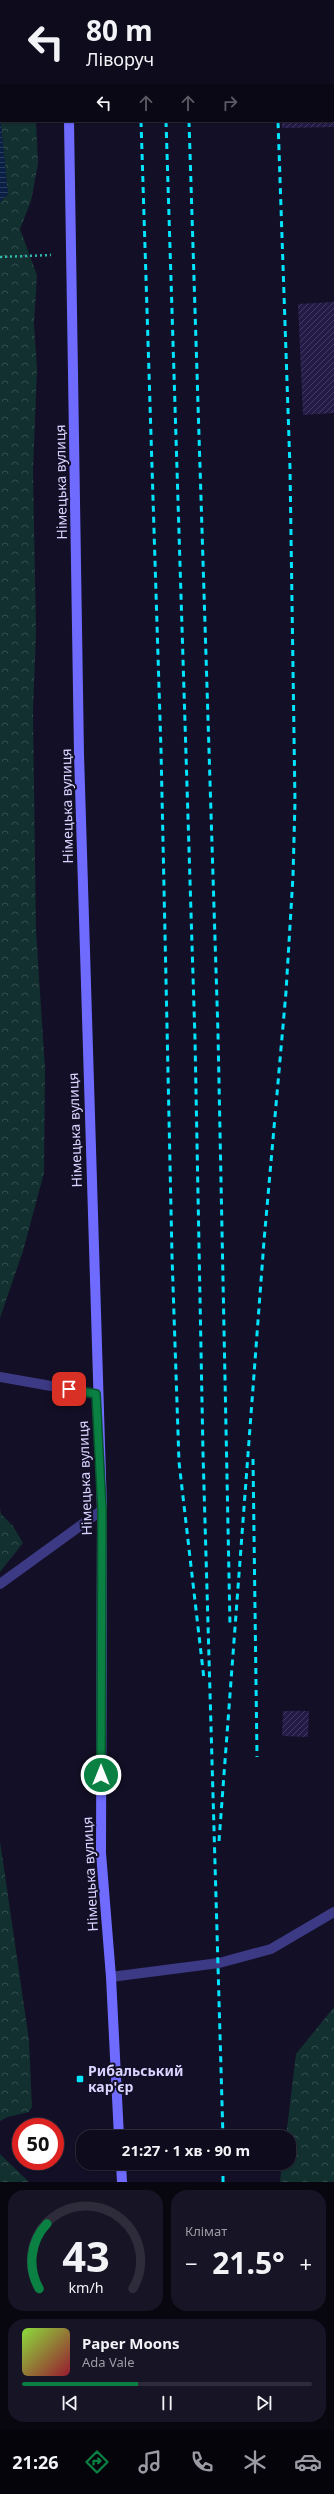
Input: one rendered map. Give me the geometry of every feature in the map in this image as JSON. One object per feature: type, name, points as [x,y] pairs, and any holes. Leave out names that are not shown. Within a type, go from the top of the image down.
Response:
[{"type":"main road","name":"Німецька вулиця","points":[[69,122],[79,754],[96,1394],[102,1510],[101,1853],[111,1976],[119,2130]]},
{"type":"main road","points":[[121,2170],[122,2182]]},
{"type":"street","points":[[0,1377],[96,1394]]},
{"type":"street","points":[[0,1584],[102,1510]]},
{"type":"street","points":[[111,1976],[219,1963],[271,1949],[334,1912]]},
{"type":"path","points":[[0,256],[72,254]]},
{"type":"green space","points":[[1,122],[36,122],[38,164],[31,201],[20,229],[37,275],[34,324],[37,369],[33,471],[36,632],[33,712],[36,931],[45,1068],[44,1173],[23,1251],[0,1318],[0,202],[8,194]]},
{"type":"green space","points":[[0,1508],[1,1514],[13,1526],[23,1543],[0,1572]]},
{"type":"green space","points":[[0,1841],[29,2040],[32,2107],[29,2112],[8,2117],[0,2121]]},
{"type":"green space","points":[[334,2007],[334,2182],[280,2182],[281,2170],[296,2170],[296,2130],[287,2130],[296,2054]]},
{"type":"green space","points":[[0,2154],[12,2166],[12,2170],[17,2170],[29,2182],[0,2182]]},
{"type":"water","points":[[0,122],[1,122],[8,194],[0,202]]},
{"type":"building","points":[[282,122],[334,122],[334,127],[282,128]]},
{"type":"building","points":[[334,302],[334,413],[303,415],[298,304]]},
{"type":"building","points":[[283,1711],[309,1711],[308,1737],[282,1736]]},
{"type":"railway","points":[[141,122],[161,750],[172,1256],[179,1462],[204,1679]]},
{"type":"railway","points":[[166,122],[195,1039],[203,1453],[223,2130]]},
{"type":"railway","points":[[189,122],[218,1033],[230,1625]]},
{"type":"railway","points":[[219,1841],[264,1241],[286,992],[293,876],[295,802],[290,468],[278,122]]},
{"type":"railway","points":[[253,1459],[257,1757]]},
{"type":"railway","points":[[223,2170],[223,2182]]},
{"type":"place","name":"Рибальський кар'єр","points":[[80,2079]]},
{"type":"route","points":[[69,1389],[96,1394],[102,1510],[101,1775]]}]
